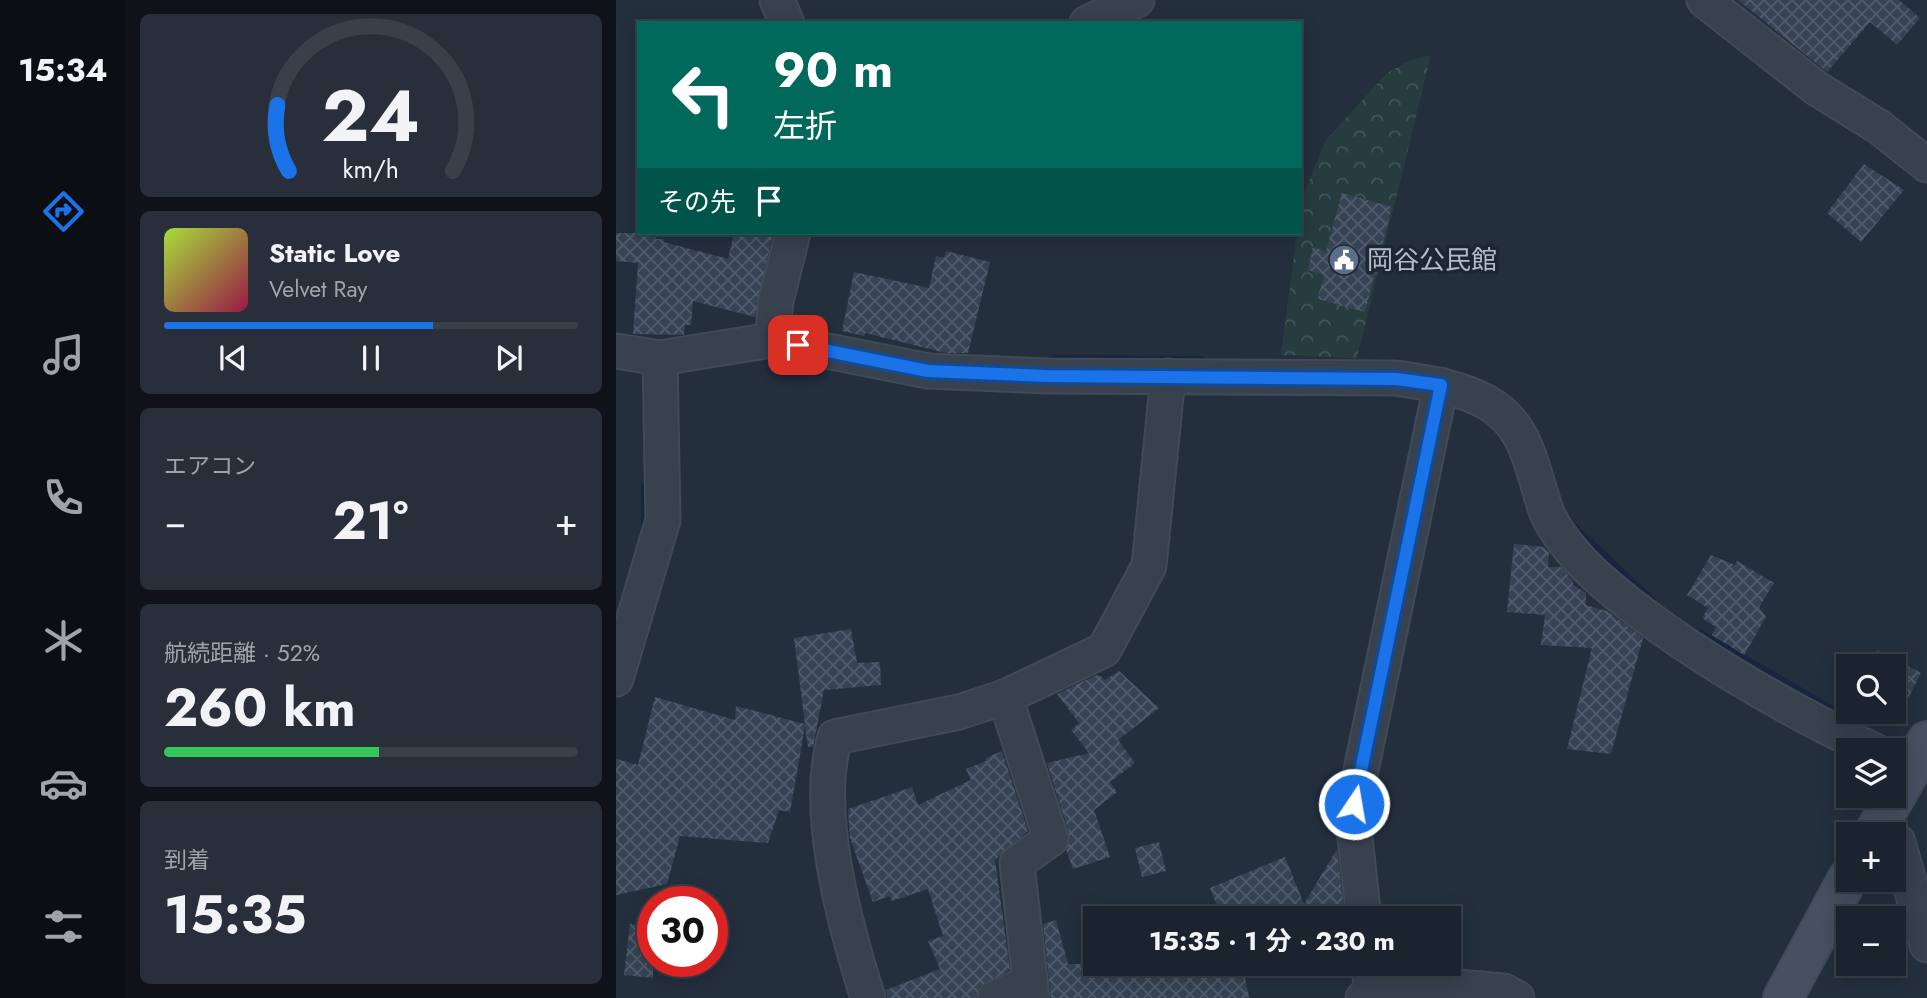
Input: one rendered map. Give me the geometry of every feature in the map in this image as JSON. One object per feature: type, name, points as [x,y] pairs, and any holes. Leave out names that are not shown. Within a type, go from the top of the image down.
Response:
[{"type":"main road","points":[[1888,822],[1911,756]]},
{"type":"main road","points":[[1783,998],[1809,945],[1840,892]]},
{"type":"street","points":[[777,0],[786,21]]},
{"type":"street","points":[[1091,21],[1137,0]]},
{"type":"street","points":[[1704,0],[1816,88],[1879,127],[1927,165]]},
{"type":"street","points":[[772,340],[776,301],[792,235]]},
{"type":"street","points":[[616,679],[623,630],[663,520],[644,355],[772,340],[928,371],[1396,379],[1441,385],[1489,403],[1506,416],[1523,440],[1532,460],[1547,513],[1557,530],[1602,582],[1681,640],[1818,724],[1848,738]]},
{"type":"street","points":[[868,998],[850,940],[826,808],[827,763],[835,737],[960,712],[1005,697],[1104,650],[1149,566],[1168,376]]},
{"type":"street","points":[[1363,906],[1354,804],[1441,385]]},
{"type":"street","points":[[995,998],[1031,990],[1017,863],[1051,839],[1005,697]]},
{"type":"street","points":[[1906,870],[1927,945]]},
{"type":"street","points":[[1368,986],[1421,984],[1504,991],[1517,998]]},
{"type":"green space","points":[[1431,55],[1357,358],[1281,355],[1297,235],[1302,235],[1302,198],[1325,141],[1387,73],[1409,61]]},
{"type":"building","points":[[1738,0],[1899,0],[1920,18],[1897,45],[1870,22],[1827,72]]},
{"type":"building","points":[[1864,164],[1904,190],[1861,242],[1827,213]]},
{"type":"building","name":"岡谷公民館","points":[[1342,193],[1392,207],[1365,312],[1318,299],[1324,275],[1308,270],[1313,247],[1326,251]]},
{"type":"building","points":[[616,233],[657,235],[656,239],[664,239],[664,242],[728,259],[734,235],[773,235],[755,317],[693,301],[691,325],[685,325],[684,335],[633,334],[638,263],[616,261]]},
{"type":"building","points":[[946,251],[990,262],[968,353],[946,353],[865,333],[864,336],[842,331],[854,272],[929,288],[936,256],[944,258]]},
{"type":"building","points":[[1514,544],[1544,547],[1549,553],[1548,567],[1561,567],[1573,581],[1573,585],[1586,593],[1586,605],[1607,611],[1643,638],[1611,754],[1567,749],[1592,648],[1541,645],[1545,615],[1507,612]]},
{"type":"building","points":[[1711,555],[1735,565],[1737,561],[1774,583],[1759,607],[1766,617],[1744,655],[1712,635],[1716,627],[1702,618],[1708,608],[1687,595]]},
{"type":"building","points":[[851,629],[857,663],[880,662],[881,685],[824,690],[813,747],[808,747],[805,726],[790,812],[779,810],[768,843],[680,836],[667,884],[637,886],[637,890],[616,895],[616,759],[638,765],[655,697],[735,720],[736,706],[805,724],[794,638]]},
{"type":"building","points":[[1906,665],[1921,673],[1906,702]]},
{"type":"building","points":[[1119,671],[1159,708],[1118,740],[1135,763],[1110,782],[1117,792],[1094,810],[1110,857],[1073,869],[1066,849],[1069,833],[1047,763],[1089,753],[1071,730],[1079,723],[1057,694],[1094,676],[1099,675],[1105,680]]},
{"type":"building","points":[[1002,751],[1028,831],[995,860],[1010,970],[980,986],[976,998],[887,998],[886,990],[940,969],[928,941],[943,936],[928,889],[892,901],[890,896],[873,902],[850,838],[848,809],[912,787],[918,805],[971,780],[966,769]]},
{"type":"building","points":[[1159,842],[1166,871],[1142,877],[1135,848]]},
{"type":"building","points":[[1337,849],[1344,906],[1217,906],[1210,888],[1285,857],[1304,904]]},
{"type":"building","points":[[1056,920],[1068,964],[1083,964],[1083,976],[1245,976],[1249,998],[1051,998],[1043,924]]},
{"type":"building","points":[[630,924],[637,925],[637,976],[624,975]]},
{"type":"waterway","points":[[1055,360],[1201,361]]},
{"type":"waterway","points":[[646,486],[646,531]]},
{"type":"waterway","points":[[1573,528],[1651,601]]},
{"type":"waterway","points":[[1701,635],[1836,713]]},
{"type":"place","name":"岡谷公民館","points":[[1344,260]]},
{"type":"route","points":[[798,345],[928,371],[1047,376],[1396,379],[1441,385],[1354,804]]}]
